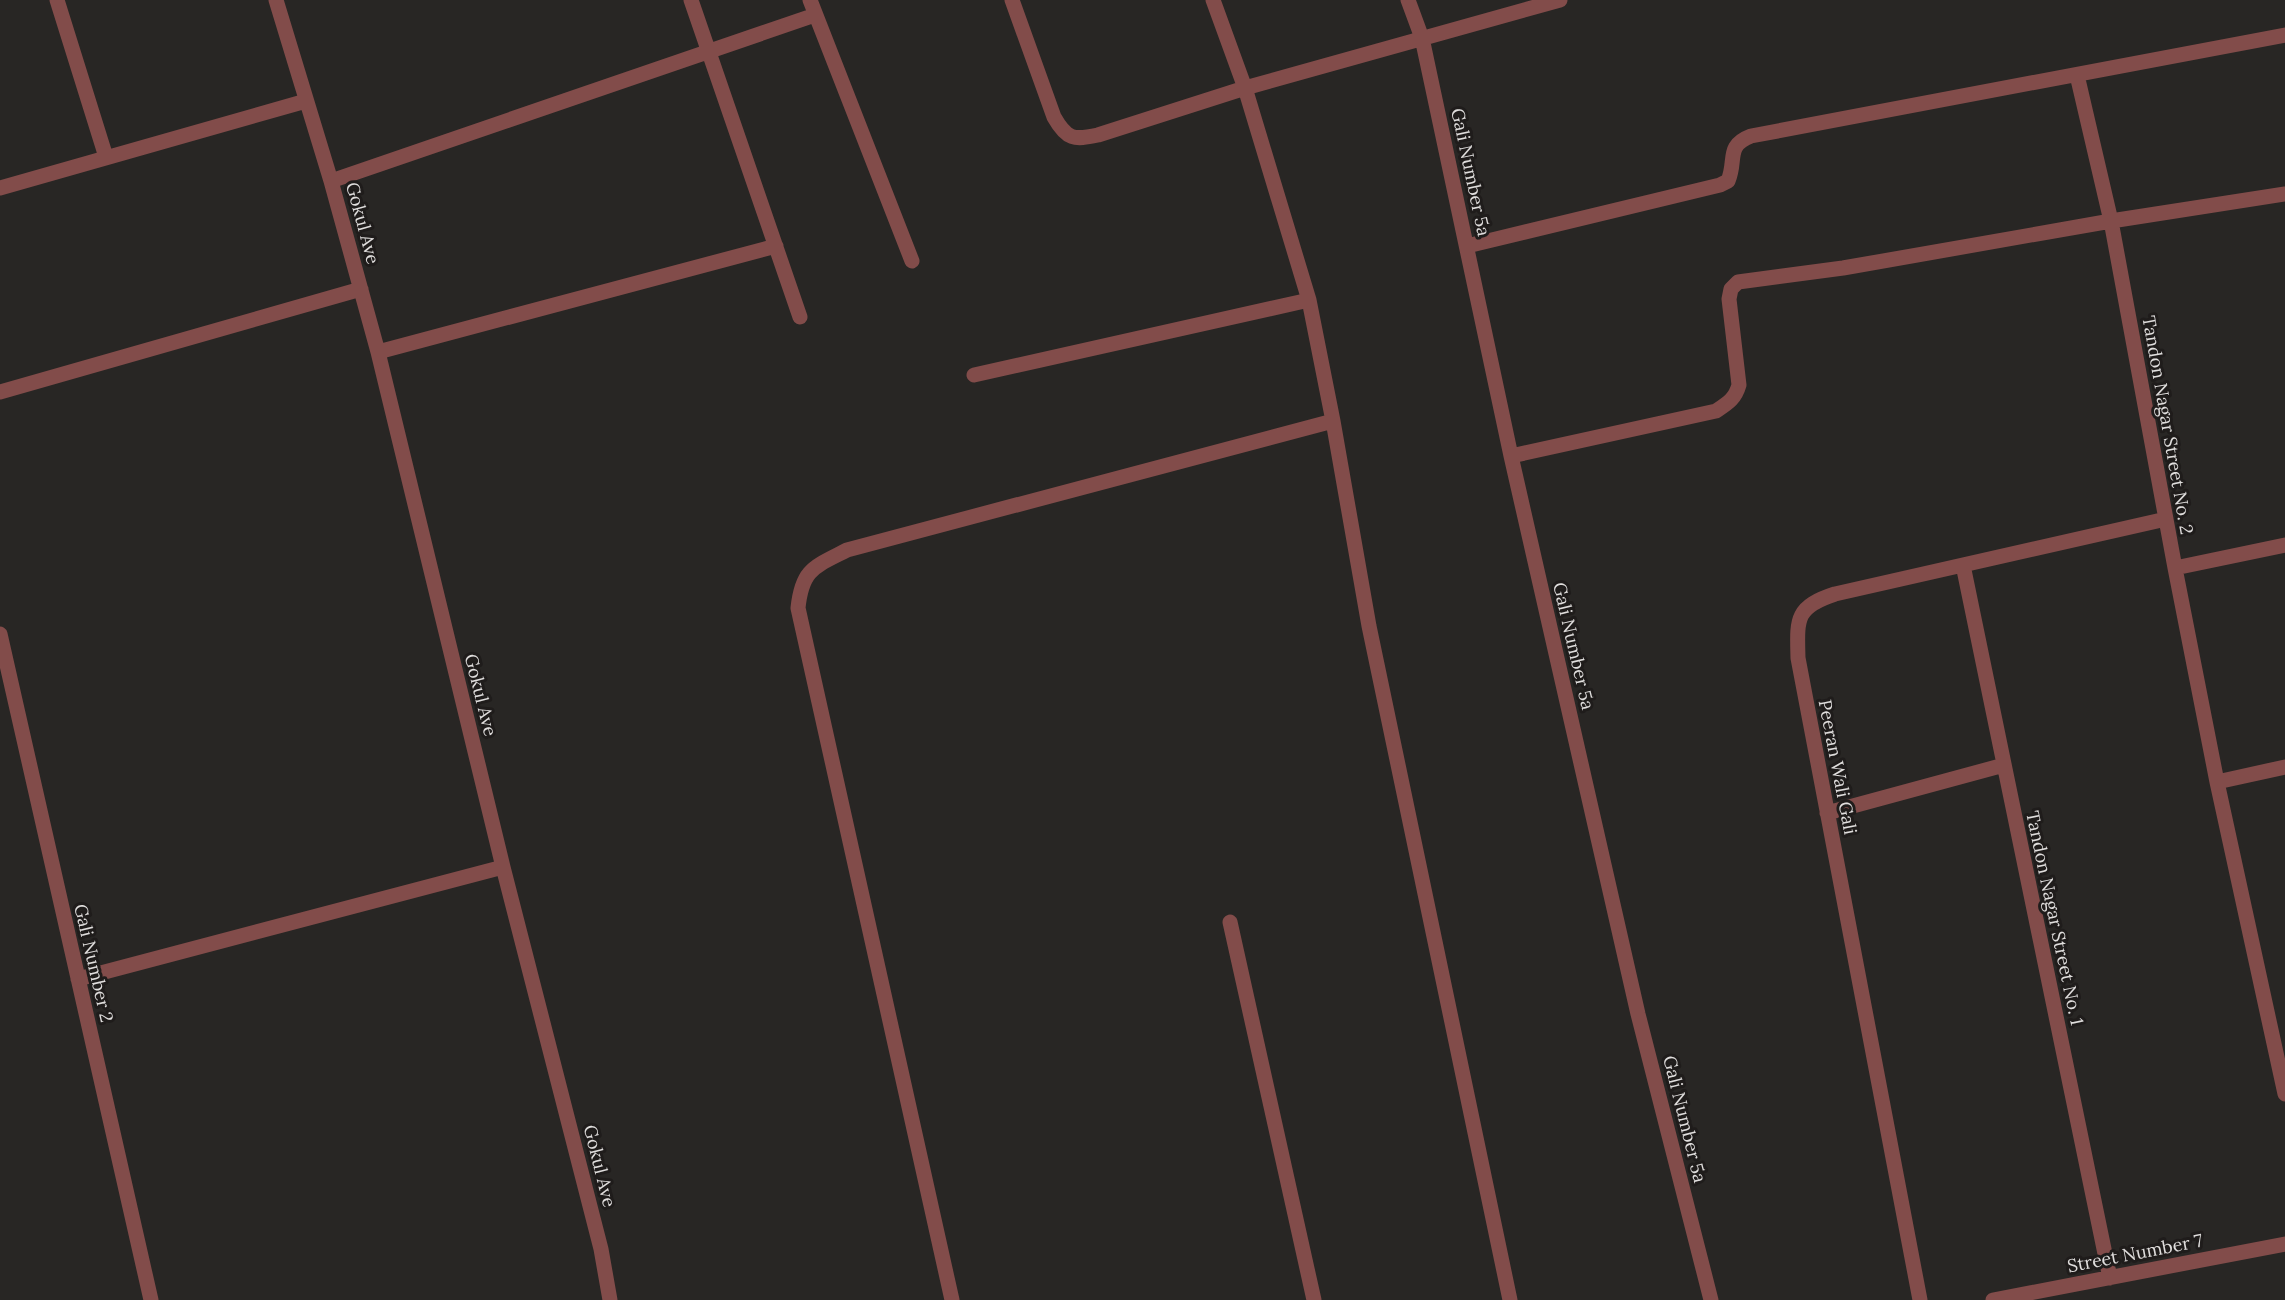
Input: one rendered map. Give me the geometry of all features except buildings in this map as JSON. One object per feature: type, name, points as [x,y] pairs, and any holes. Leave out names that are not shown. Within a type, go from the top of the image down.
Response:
[{"type":"street","points":[[57,0],[106,157]]},
{"type":"street","name":"Gokul Ave","points":[[276,0],[331,181],[378,352],[503,867],[598,1237],[610,1300]]},
{"type":"street","points":[[691,0],[800,317]]},
{"type":"street","points":[[1012,0],[1054,117],[1062,131],[1078,139],[1098,135],[1245,88],[1560,0]]},
{"type":"street","points":[[1213,0],[1245,88],[1309,300],[1369,626],[1510,1300]]},
{"type":"street","name":"Gali Number 5a","points":[[1407,0],[1422,38],[1511,456],[1638,1014],[1711,1300]]},
{"type":"street","points":[[331,181],[707,52],[812,7],[912,261]]},
{"type":"street","points":[[1467,246],[1720,185],[1728,181],[1733,171],[1732,153],[1736,144],[1750,136],[2285,35]]},
{"type":"street","name":"Tandon Nagar Street No. 2","points":[[2077,75],[2111,221],[2217,782],[2285,1094]]},
{"type":"street","points":[[0,188],[306,101]]},
{"type":"street","points":[[1511,456],[1716,411],[1728,404],[1736,396],[1739,385],[1729,299],[1731,289],[1738,282],[1843,268],[2111,221],[2285,194]]},
{"type":"street","points":[[378,352],[776,246]]},
{"type":"street","points":[[0,392],[361,289]]},
{"type":"street","points":[[974,375],[1309,300]]},
{"type":"street","points":[[952,1300],[798,608],[804,576],[822,563],[847,550],[1333,421]]},
{"type":"street","name":"Peeran Wali Gali","points":[[1920,1300],[1797,658],[1797,632],[1802,612],[1817,600],[1835,594],[2166,519]]},
{"type":"street","points":[[2175,568],[2285,545]]},
{"type":"street","name":"Tandon Nagar Street No. 1","points":[[1963,565],[2110,1278]]},
{"type":"street","name":"Gali Number 2","points":[[0,634],[151,1300]]},
{"type":"street","points":[[1827,813],[2004,765]]},
{"type":"street","points":[[2217,782],[2285,767]]},
{"type":"street","points":[[78,979],[503,867]]},
{"type":"street","points":[[1230,922],[1314,1300]]},
{"type":"street","name":"Street Number 7","points":[[1993,1300],[2285,1244]]}]
